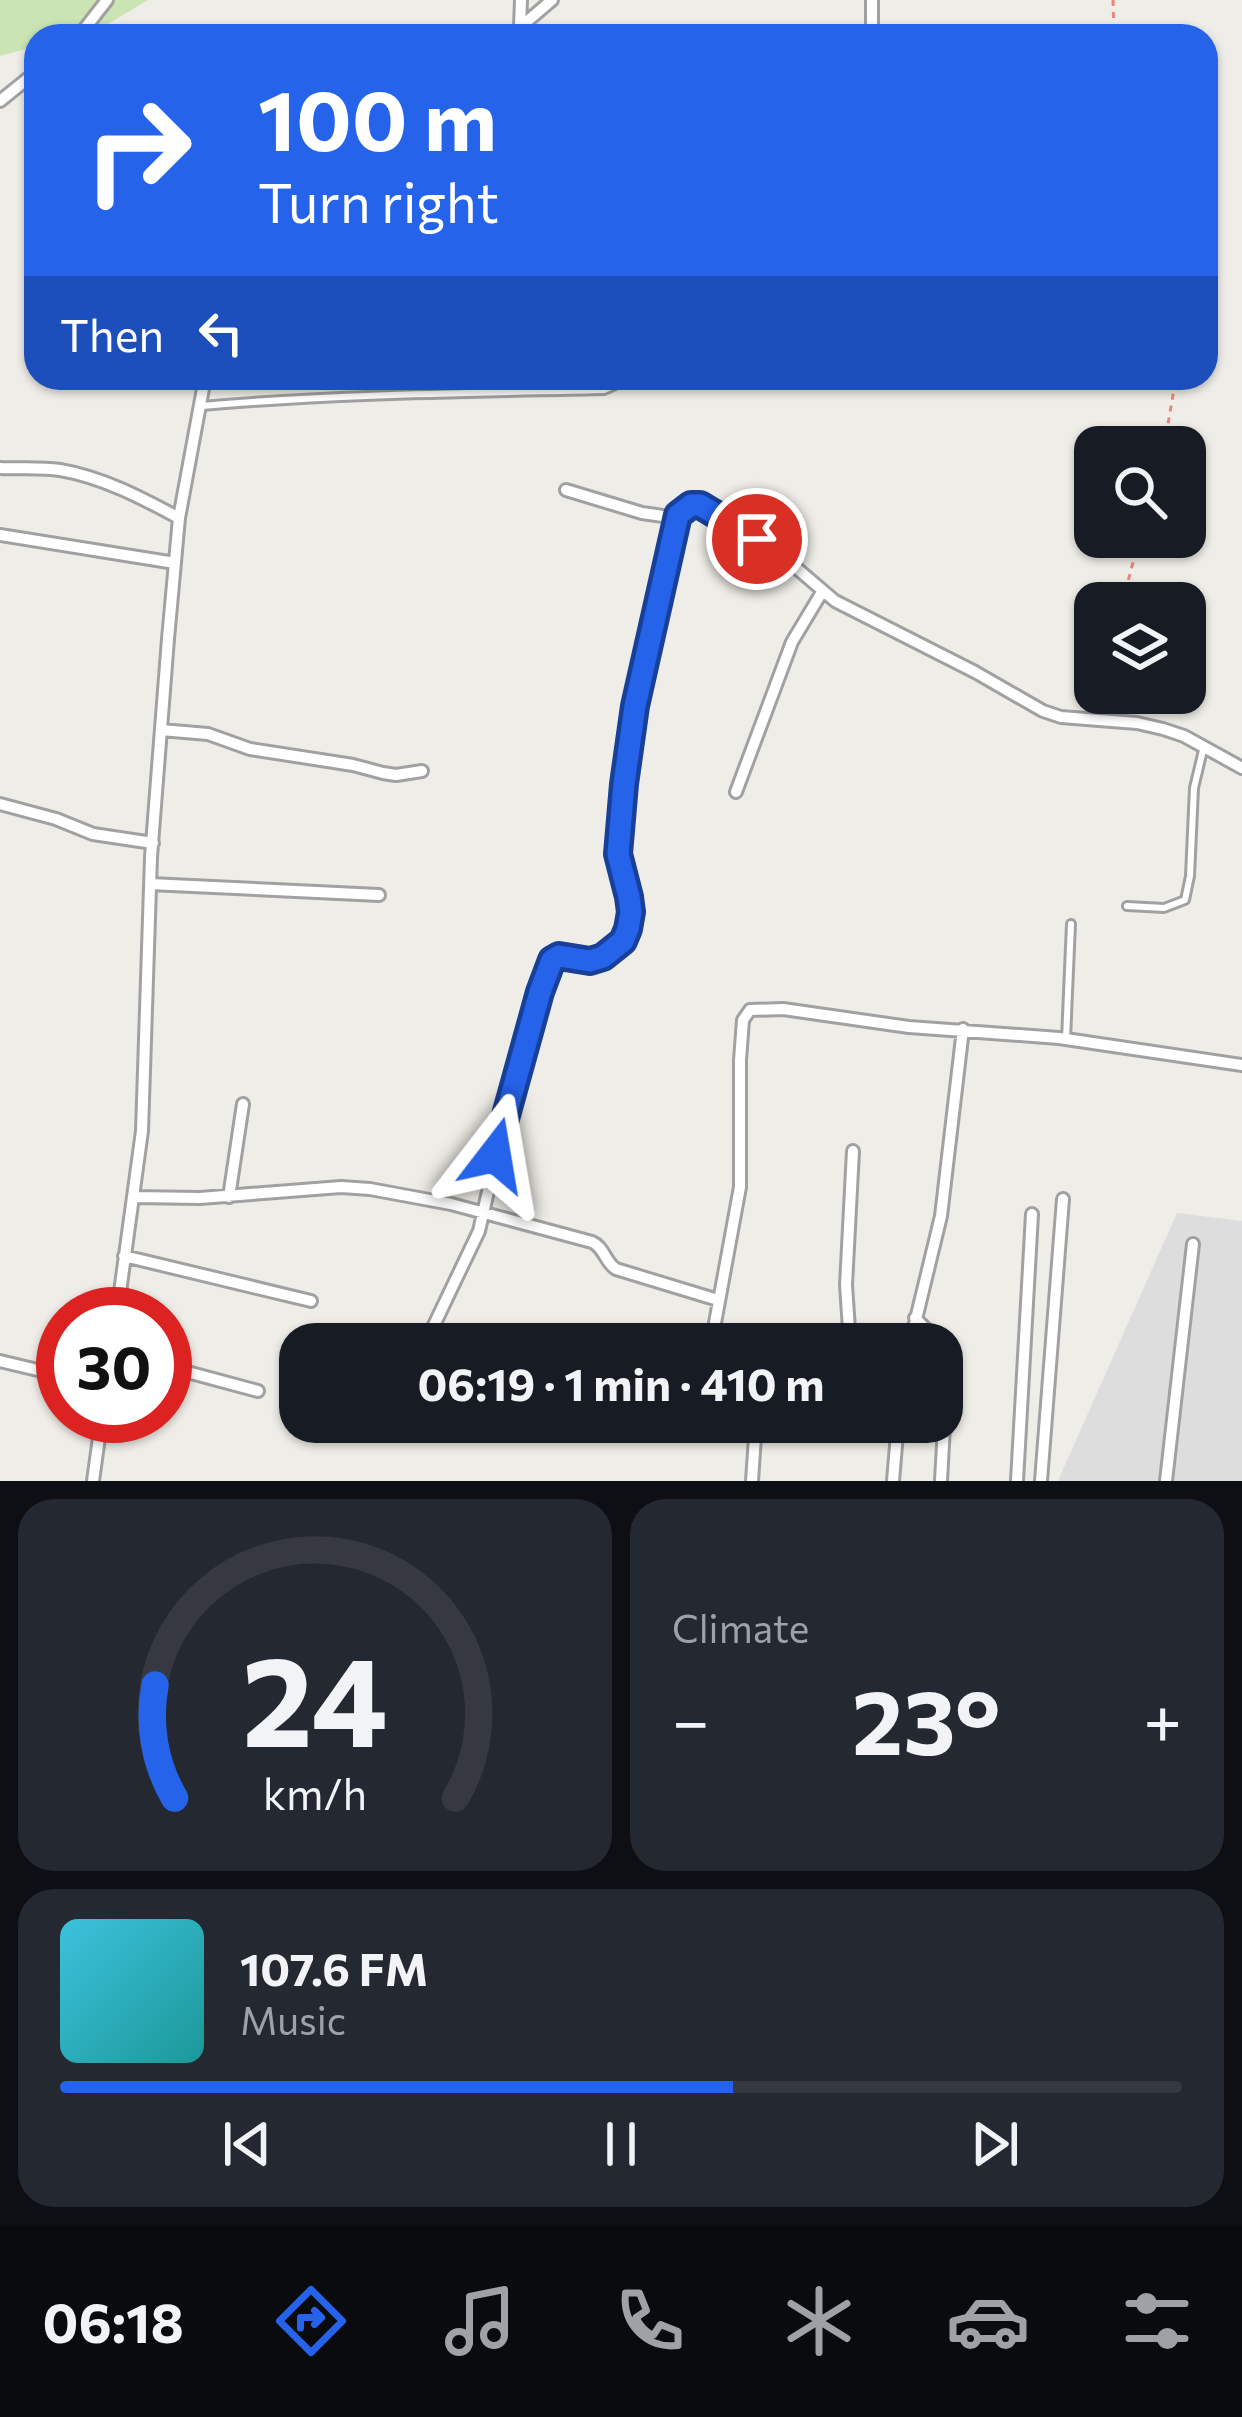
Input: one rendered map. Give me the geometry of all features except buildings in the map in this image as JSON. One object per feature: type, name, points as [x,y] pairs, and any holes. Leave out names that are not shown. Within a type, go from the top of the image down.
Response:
[{"type":"street","points":[[88,24],[107,0]]},
{"type":"street","points":[[524,24],[552,0]]},
{"type":"street","points":[[0,100],[24,81]]},
{"type":"street","points":[[120,1287],[144,1093],[150,884],[179,518],[202,390]]},
{"type":"street","points":[[0,469],[60,470],[136,496],[179,518]]},
{"type":"street","points":[[566,490],[642,513],[677,518]]},
{"type":"street","points":[[434,1323],[474,1246],[509,1099],[552,960],[603,957],[623,941],[628,929],[631,912],[618,854],[624,784],[635,706],[677,518],[684,508],[700,505],[773,548],[821,592],[1043,711],[1163,729],[1242,768]]},
{"type":"street","points":[[0,535],[175,563]]},
{"type":"street","points":[[736,792],[792,642],[821,592]]},
{"type":"street","points":[[161,730],[208,734],[250,748],[383,773],[422,772]]},
{"type":"street","points":[[0,804],[93,833],[153,843]]},
{"type":"street","points":[[150,884],[379,895]]},
{"type":"street","points":[[717,1323],[740,1186],[739,1088],[746,1013],[783,1009],[1242,1064]]},
{"type":"street","points":[[914,1323],[944,1204],[963,1029]]},
{"type":"street","points":[[229,1197],[243,1104]]},
{"type":"street","points":[[849,1323],[853,1151]]},
{"type":"street","points":[[133,1197],[370,1189],[596,1243],[616,1269],[718,1300]]},
{"type":"street","points":[[1041,1481],[1063,1199]]},
{"type":"street","points":[[1017,1481],[1032,1214]]},
{"type":"street","points":[[1166,1481],[1193,1244]]},
{"type":"street","points":[[124,1256],[311,1301]]},
{"type":"street","points":[[915,1318],[920,1323]]},
{"type":"street","points":[[0,1361],[36,1370]]},
{"type":"street","points":[[192,1373],[258,1391]]},
{"type":"street","points":[[92,1481],[98,1443]]},
{"type":"street","points":[[752,1481],[755,1443]]},
{"type":"street","points":[[893,1481],[896,1443]]},
{"type":"street","points":[[941,1481],[943,1443]]},
{"type":"lane","points":[[198,407],[279,399],[604,390]]},
{"type":"lane","points":[[1127,906],[1164,908],[1185,900],[1193,788],[1204,746]]},
{"type":"lane","points":[[1066,1040],[1071,924]]},
{"type":"path","points":[[1168,426],[1174,390]]},
{"type":"shaded area","points":[[1177,1213],[1242,1221],[1242,1481],[1058,1481]]},
{"type":"green space","points":[[0,0],[148,0],[108,24],[24,24],[24,49],[0,56]]},
{"type":"route","points":[[495,1155],[552,960],[603,957],[623,941],[628,929],[631,912],[618,854],[624,784],[635,706],[678,515],[684,508],[700,505],[757,539]]}]
